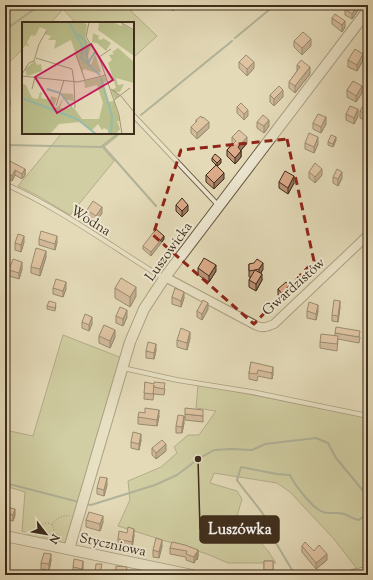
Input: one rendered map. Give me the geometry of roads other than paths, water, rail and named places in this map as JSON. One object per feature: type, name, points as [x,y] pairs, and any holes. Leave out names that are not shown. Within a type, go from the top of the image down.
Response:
[{"type":"street","name":"Luszowicka","points":[[69,550],[130,342],[144,309],[164,278],[368,10]]},
{"type":"street","name":"Gwardzistów","points":[[164,278],[260,328],[265,328],[274,324],[368,235]]},
{"type":"street","name":"Styczniowa","points":[[5,536],[192,575]]},
{"type":"street","points":[[352,575],[368,572]]},
{"type":"lane","points":[[134,116],[219,206]]},
{"type":"lane","name":"Wodna","points":[[5,184],[89,230],[118,250],[164,278]]},
{"type":"lane","points":[[123,368],[177,380],[252,392],[368,416]]},
{"type":"waterway","points":[[5,30],[40,5]]},
{"type":"waterway","points":[[235,38],[275,5]]},
{"type":"waterway","points":[[141,115],[232,41]]},
{"type":"waterway","points":[[5,145],[101,147],[118,134]]},
{"type":"waterway","points":[[103,146],[156,206]]},
{"type":"waterway","points":[[85,504],[91,505],[155,485],[177,475],[198,459],[214,450],[252,450],[265,444],[316,438],[328,443],[336,458],[368,495]]},
{"type":"waterway","points":[[295,575],[273,538],[272,532],[265,517],[237,480],[241,467],[290,475],[304,496],[319,510],[326,513],[344,514],[359,520],[363,517],[368,519]]},
{"type":"waterway","points":[[5,483],[79,502]]},
{"type":"place","name":"Luszówka","points":[[198,459]]}]
